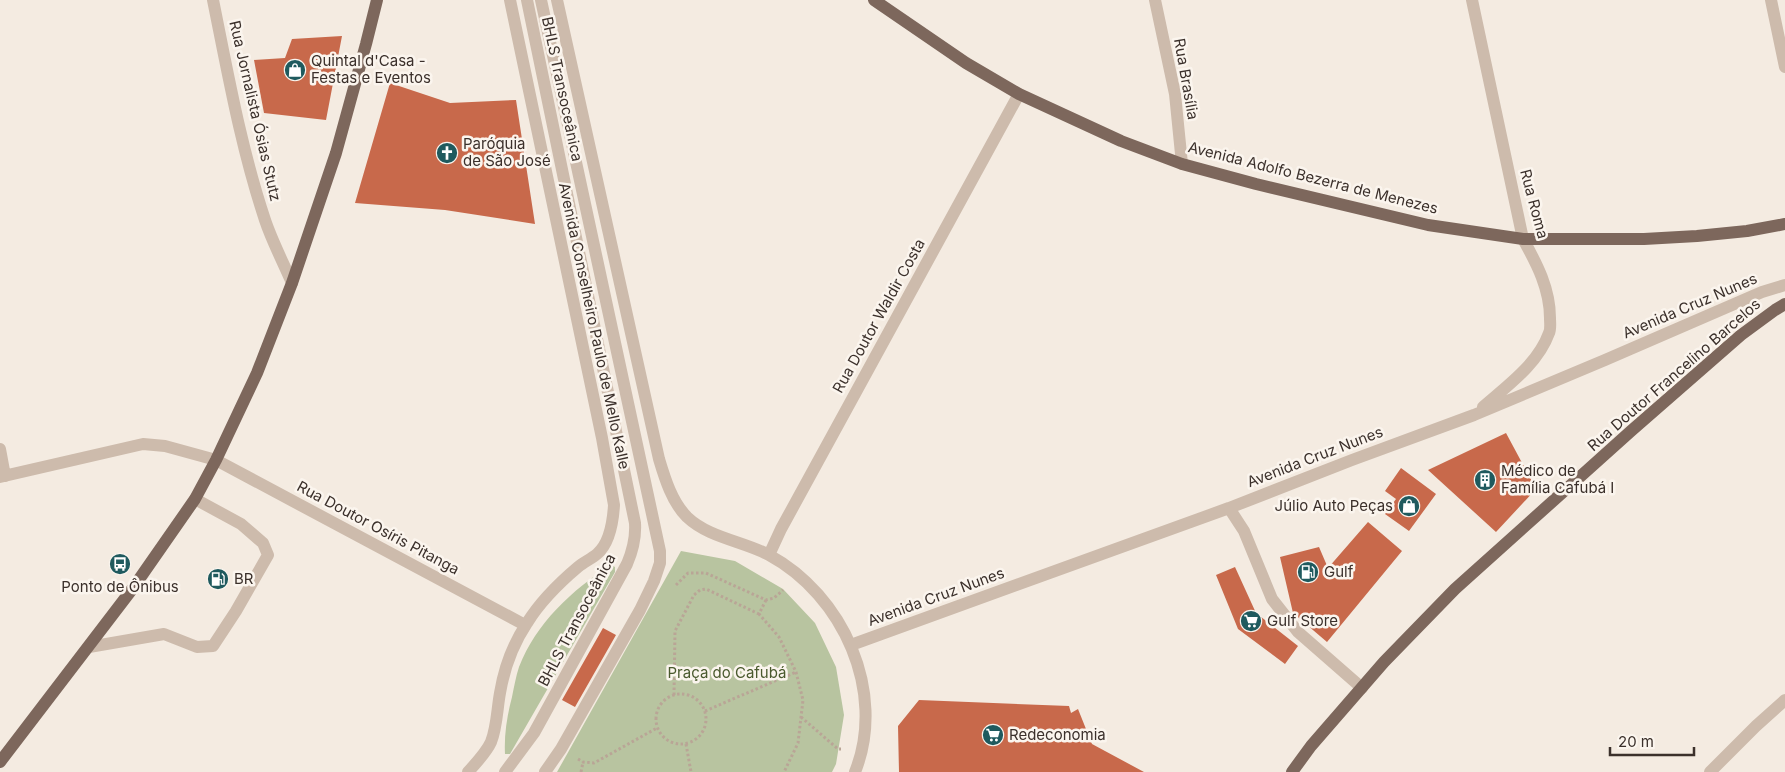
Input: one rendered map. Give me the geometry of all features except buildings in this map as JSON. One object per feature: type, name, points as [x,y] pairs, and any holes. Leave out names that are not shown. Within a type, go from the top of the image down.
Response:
[{"type":"main road","points":[[0,762],[133,588],[195,499],[216,460],[257,374],[292,283],[336,153],[377,0]]},
{"type":"main road","name":"Avenida Adolfo Bezerra de Menezes","points":[[874,0],[966,63],[1019,94],[1121,141],[1182,164],[1256,184],[1428,224],[1523,239],[1644,239],[1697,236],[1747,231],[1785,224]]},
{"type":"main road","name":"Rua Doutor Francelino Barcelos","points":[[1292,772],[1384,662],[1455,590],[1631,431],[1741,335],[1785,304]]},
{"type":"street","name":"Rua Jornalista Ósias Stutz","points":[[213,0],[234,105],[248,162],[265,222],[292,283]]},
{"type":"street","name":"Avenida Conselheiro Paulo de Mello Kalle","points":[[510,0],[602,438],[614,505],[611,529],[606,542],[598,553],[578,567],[547,597],[525,625]]},
{"type":"street","name":"BHLS Transoceânica","points":[[505,772],[534,733],[627,564],[636,535],[526,0]]},
{"type":"street","name":"BHLS Transoceânica","points":[[541,0],[660,551],[660,563],[654,581],[640,610],[561,749],[545,772]]},
{"type":"street","points":[[557,0],[659,459],[666,479],[679,507],[696,524],[705,530],[769,555],[794,571],[816,590],[835,614],[851,645],[861,678],[865,708],[862,751],[855,772]]},
{"type":"street","name":"Rua Brasília","points":[[1155,0],[1175,94],[1182,164]]},
{"type":"street","name":"Rua Roma","points":[[1472,0],[1523,239],[1534,257],[1545,283],[1550,308],[1550,332],[1538,354],[1517,377],[1474,415]]},
{"type":"street","points":[[1771,0],[1785,67]]},
{"type":"street","name":"Rua Doutor Waldir Costa","points":[[769,555],[781,529],[1019,94]]},
{"type":"street","name":"Avenida Cruz Nunes","points":[[851,645],[1229,508],[1474,415],[1762,292],[1785,284]]},
{"type":"street","name":"Rua Doutor Osíris Pitanga","points":[[3,476],[143,444],[165,446],[216,460],[525,625]]},
{"type":"street","points":[[0,449],[3,476]]},
{"type":"street","points":[[90,646],[164,634],[197,647],[213,646],[236,612],[268,555],[263,543],[241,524],[195,499]]},
{"type":"street","points":[[1229,508],[1244,530],[1272,599],[1298,632],[1362,688]]},
{"type":"street","points":[[468,772],[480,760],[491,742],[503,676],[508,660],[525,625]]},
{"type":"street","points":[[1710,772],[1785,700]]},
{"type":"path","points":[[674,590],[678,581],[688,573],[706,573],[766,600],[774,598],[784,590]]},
{"type":"path","points":[[674,695],[675,631],[694,595],[700,590],[706,589],[759,614],[779,637],[796,672],[803,700],[798,743],[784,772]]},
{"type":"path","points":[[759,614],[766,600]]},
{"type":"path","points":[[705,711],[796,672]]},
{"type":"path","points":[[674,695],[691,696],[698,700],[705,711],[706,723],[703,731],[698,738],[686,744],[675,744],[667,741],[657,728],[655,720],[660,704],[674,695]]},
{"type":"path","points":[[801,717],[838,748],[862,751]]},
{"type":"path","points":[[582,754],[574,757],[583,762],[594,763],[657,728]]},
{"type":"path","points":[[686,744],[691,772]]},
{"type":"path","points":[[581,772],[583,762]]},
{"type":"green space","name":"Praça do Cafubá","points":[[681,551],[735,561],[783,589],[815,623],[836,667],[844,715],[836,764],[832,772],[557,772]]},
{"type":"green space","points":[[611,565],[615,567],[615,572],[510,754],[505,754],[505,733],[509,711],[518,670],[526,651],[545,622],[557,609],[583,585]]},
{"type":"place","name":"Quintal d'Casa - Festas e Eventos","points":[[295,70]]},
{"type":"place","name":"Paróquia de São José","points":[[447,153]]},
{"type":"place","name":"Médico de Família Cafubá I","points":[[1485,480]]},
{"type":"place","name":"Júlio Auto Peças","points":[[1409,506]]},
{"type":"place","name":"Ponto de Ônibus","points":[[120,564]]},
{"type":"place","name":"Gulf","points":[[1308,572]]},
{"type":"place","name":"BR","points":[[218,579]]},
{"type":"place","name":"Gulf Store","points":[[1251,621]]},
{"type":"place","name":"Redeconomia","points":[[993,735]]}]
